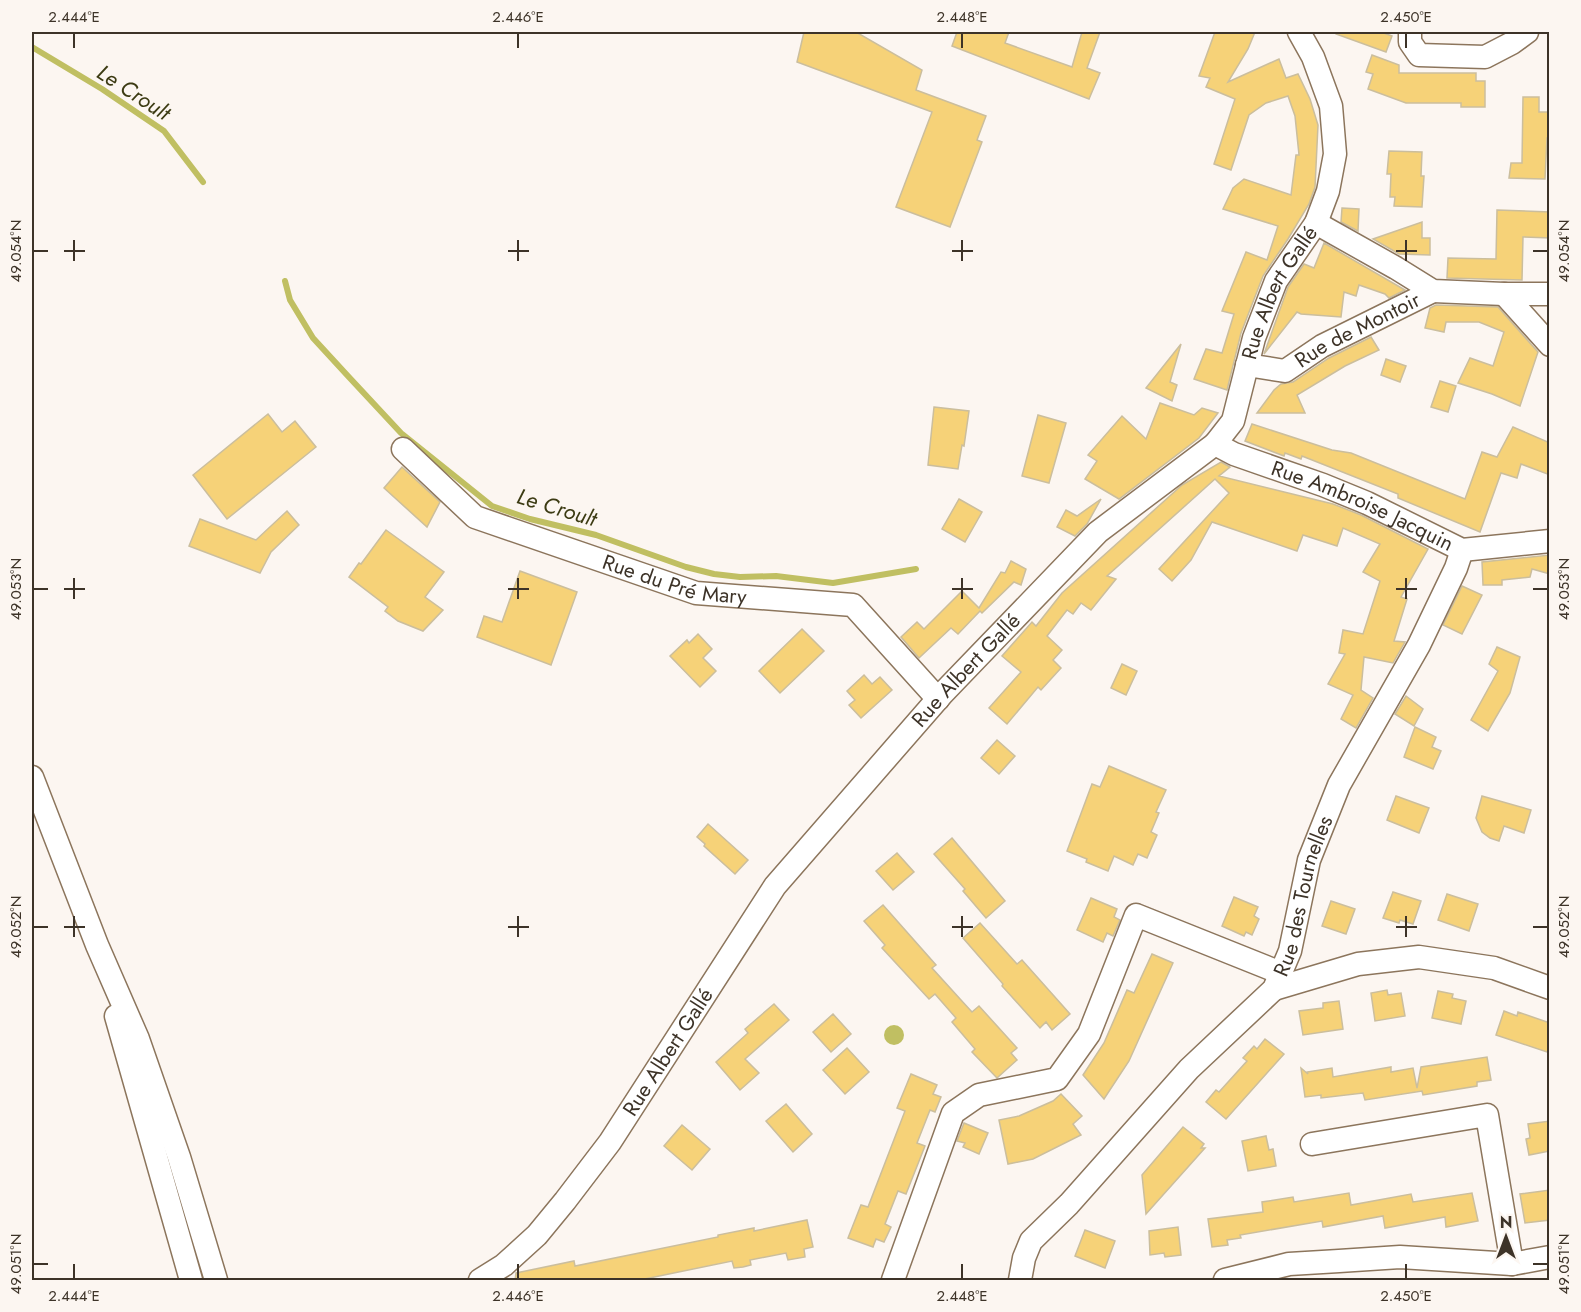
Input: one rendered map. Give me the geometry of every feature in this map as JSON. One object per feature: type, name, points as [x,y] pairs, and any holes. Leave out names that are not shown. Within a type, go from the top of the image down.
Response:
[{"type":"street","name":"Rue Albert Gallé","points":[[480,1281],[504,1265],[537,1235],[565,1201],[610,1142],[775,886],[938,699],[1098,532],[1215,444],[1233,421],[1254,338],[1275,281],[1316,223],[1328,191],[1335,154],[1331,106],[1313,57],[1299,32]]},
{"type":"street","points":[[1410,32],[1410,42],[1419,55],[1485,57],[1527,32]]},
{"type":"street","points":[[1316,223],[1433,291],[1550,294]]},
{"type":"street","name":"Rue de Montoir","points":[[1247,365],[1285,370],[1322,346],[1433,291]]},
{"type":"street","points":[[1504,294],[1550,345]]},
{"type":"street","name":"Rue Ambroise Jacquin","points":[[1215,444],[1234,454],[1367,503],[1462,550],[1550,541]]},
{"type":"street","name":"Rue du Pré Mary","points":[[403,449],[475,517],[696,593],[853,605],[938,699]]},
{"type":"street","name":"Rue des Tournelles","points":[[1020,1281],[1024,1258],[1031,1241],[1069,1204],[1189,1069],[1277,981],[1290,951],[1309,860],[1339,785],[1419,645],[1456,568],[1462,550]]},
{"type":"street","points":[[32,777],[97,945],[138,1039],[201,1224],[216,1281]]},
{"type":"street","points":[[893,1281],[953,1113],[979,1095],[1058,1079],[1089,1034],[1136,915],[1277,981],[1358,964],[1419,957],[1494,968],[1550,988]]},
{"type":"street","points":[[97,945],[123,1046],[191,1281]]},
{"type":"street","points":[[1312,1144],[1487,1115],[1512,1264]]},
{"type":"street","points":[[1225,1281],[1289,1264],[1400,1257],[1512,1264],[1550,1257]]},
{"type":"shaded area","points":[[890,1025],[898,1025],[904,1031],[904,1039],[898,1045],[890,1045],[884,1039],[884,1031]]},
{"type":"building","points":[[804,32],[856,32],[922,70],[916,90],[986,116],[977,140],[982,142],[950,227],[896,207],[932,112],[797,62]]},
{"type":"building","points":[[957,32],[1009,32],[1005,43],[1072,67],[1082,32],[1100,32],[1087,68],[1100,73],[1089,99],[952,46]]},
{"type":"building","points":[[1215,32],[1255,32],[1248,49],[1228,82],[1279,59],[1286,78],[1298,74],[1310,99],[1318,125],[1315,187],[1309,204],[1263,276],[1241,333],[1227,390],[1194,379],[1206,349],[1222,353],[1234,314],[1222,311],[1246,252],[1267,260],[1278,226],[1223,209],[1233,188],[1244,179],[1291,195],[1296,155],[1299,155],[1295,116],[1288,96],[1266,103],[1249,115],[1231,170],[1214,164],[1235,99],[1206,87],[1210,78],[1199,76]]},
{"type":"building","points":[[1336,32],[1381,32],[1392,36],[1386,52],[1336,34]]},
{"type":"building","points":[[1372,55],[1399,65],[1399,73],[1476,73],[1476,81],[1485,81],[1485,107],[1461,107],[1461,103],[1406,103],[1368,89],[1373,74],[1366,72]]},
{"type":"building","points":[[1523,97],[1539,97],[1539,112],[1550,112],[1550,138],[1547,138],[1545,179],[1509,178],[1511,163],[1522,163]]},
{"type":"building","points":[[1389,151],[1422,152],[1421,176],[1424,176],[1422,207],[1394,206],[1395,197],[1390,197],[1391,174],[1387,174]]},
{"type":"building","points":[[1342,208],[1359,209],[1358,231],[1341,222]]},
{"type":"building","points":[[1497,210],[1550,212],[1550,238],[1523,237],[1522,280],[1447,278],[1448,258],[1496,259]]},
{"type":"building","points":[[1422,222],[1422,238],[1430,238],[1430,255],[1399,254],[1373,239]]},
{"type":"building","points":[[1324,243],[1405,290],[1389,298],[1385,294],[1359,285],[1356,296],[1344,292],[1341,317],[1297,312],[1264,354],[1288,287],[1304,264],[1314,268]]},
{"type":"building","points":[[1436,305],[1498,307],[1538,352],[1520,406],[1458,383],[1470,358],[1493,366],[1504,332],[1479,322],[1446,322],[1444,332],[1425,328],[1430,308]]},
{"type":"building","points":[[1371,337],[1379,350],[1345,366],[1297,395],[1305,413],[1257,413],[1281,384],[1293,382],[1329,358]]},
{"type":"building","points":[[1181,344],[1170,382],[1177,385],[1172,401],[1146,388]]},
{"type":"building","points":[[1386,359],[1406,366],[1400,382],[1381,375]]},
{"type":"building","points":[[1440,381],[1456,386],[1448,412],[1431,407]]},
{"type":"building","points":[[1160,403],[1194,415],[1202,408],[1218,413],[1199,438],[1119,499],[1085,479],[1097,461],[1088,455],[1122,416],[1146,439]]},
{"type":"building","points":[[934,407],[969,411],[958,469],[928,465]]},
{"type":"building","points":[[268,414],[282,432],[295,421],[316,447],[227,519],[193,475]]},
{"type":"building","points":[[1038,415],[1066,423],[1049,483],[1022,476]]},
{"type":"building","points":[[1252,424],[1332,450],[1351,453],[1465,499],[1482,452],[1497,457],[1513,427],[1550,443],[1550,475],[1521,464],[1517,478],[1501,473],[1480,532],[1398,498],[1398,494],[1302,456],[1301,459],[1285,453],[1284,456],[1245,441]]},
{"type":"building","points":[[1221,462],[1230,467],[1219,476],[1333,504],[1361,515],[1428,549],[1401,597],[1407,599],[1394,641],[1405,642],[1393,663],[1364,657],[1361,690],[1373,698],[1356,728],[1341,719],[1353,695],[1328,684],[1345,654],[1339,653],[1343,630],[1363,634],[1380,581],[1363,572],[1380,544],[1343,528],[1337,546],[1303,535],[1297,551],[1212,522],[1191,560],[1172,581],[1159,569],[1229,493],[1215,479],[1107,576],[1116,579],[1091,610],[1081,603],[1073,614],[1067,610],[1047,636],[1062,650],[1053,660],[1061,668],[1041,690],[1038,687],[1007,724],[989,708],[1021,672],[1002,656],[1032,622],[1036,626],[1062,593],[1182,485]]},
{"type":"building","points":[[402,467],[440,502],[427,527],[384,488]]},
{"type":"building","points":[[959,499],[982,512],[965,542],[942,529]]},
{"type":"building","points":[[1101,499],[1087,524],[1075,536],[1057,527],[1066,510],[1077,516]]},
{"type":"building","points":[[287,511],[299,525],[271,552],[260,573],[189,546],[200,519],[256,540]]},
{"type":"building","points":[[386,530],[444,572],[425,597],[443,610],[423,631],[398,621],[385,611],[388,607],[349,577]]},
{"type":"building","points":[[1550,555],[1550,574],[1532,569],[1530,577],[1502,580],[1502,585],[1483,585],[1482,562]]},
{"type":"building","points":[[1011,561],[1026,569],[1021,585],[1014,582],[982,613],[980,611],[958,634],[951,628],[919,658],[901,637],[917,622],[924,629],[962,591],[979,608],[1001,572],[1005,573]]},
{"type":"building","points":[[520,571],[577,592],[551,665],[477,637],[484,616],[502,622]]},
{"type":"building","points":[[1462,586],[1482,595],[1462,634],[1443,625]]},
{"type":"building","points":[[802,629],[824,651],[780,693],[759,671]]},
{"type":"building","points":[[698,634],[712,649],[703,658],[716,671],[700,687],[670,656],[687,640],[689,643]]},
{"type":"building","points":[[1497,647],[1520,657],[1510,693],[1488,731],[1471,720],[1498,671],[1489,664]]},
{"type":"building","points":[[1122,664],[1137,671],[1126,695],[1111,688]]},
{"type":"building","points":[[864,675],[872,684],[880,677],[892,690],[861,718],[849,705],[855,700],[847,691]]},
{"type":"building","points":[[1406,696],[1423,709],[1414,726],[1395,714]]},
{"type":"building","points":[[1415,727],[1436,737],[1432,747],[1441,751],[1433,769],[1404,757]]},
{"type":"building","points":[[997,740],[1015,756],[999,774],[981,758]]},
{"type":"building","points":[[1109,766],[1166,790],[1156,812],[1159,813],[1151,832],[1157,835],[1147,858],[1138,854],[1133,865],[1114,856],[1108,871],[1067,851],[1092,784],[1100,787]]},
{"type":"building","points":[[1396,796],[1429,808],[1419,833],[1387,820]]},
{"type":"building","points":[[1482,796],[1531,810],[1524,833],[1504,826],[1499,841],[1482,832],[1476,818]]},
{"type":"building","points":[[708,824],[748,860],[735,874],[697,837]]},
{"type":"building","points":[[952,838],[1005,901],[986,918],[963,891],[965,889],[934,854]]},
{"type":"building","points":[[897,853],[914,872],[893,890],[876,871]]},
{"type":"building","points":[[1393,892],[1421,901],[1413,924],[1383,918]]},
{"type":"building","points":[[1447,894],[1478,904],[1469,931],[1438,920]]},
{"type":"building","points":[[1234,897],[1258,907],[1254,916],[1259,919],[1252,935],[1246,932],[1244,936],[1222,926]]},
{"type":"building","points":[[1091,898],[1117,909],[1114,917],[1120,920],[1113,936],[1107,933],[1103,942],[1077,930]]},
{"type":"building","points":[[1331,901],[1355,909],[1346,934],[1322,926]]},
{"type":"building","points":[[883,905],[936,965],[932,968],[972,1012],[979,1006],[1017,1048],[1011,1053],[1017,1060],[997,1078],[972,1052],[975,1049],[952,1022],[956,1018],[935,994],[929,999],[882,948],[885,945],[864,921]]},
{"type":"building","points":[[980,923],[1017,964],[1022,960],[1070,1014],[1052,1030],[1046,1022],[1040,1028],[963,938]]},
{"type":"building","points":[[1152,954],[1173,963],[1129,1061],[1104,1099],[1083,1075],[1104,1043],[1127,990],[1134,993]]},
{"type":"building","points":[[1387,990],[1388,995],[1401,993],[1405,1016],[1375,1021],[1371,993]]},
{"type":"building","points":[[1438,991],[1453,994],[1452,998],[1466,1001],[1461,1024],[1432,1018]]},
{"type":"building","points":[[1339,1001],[1343,1029],[1303,1035],[1299,1011],[1323,1008],[1323,1003]]},
{"type":"building","points":[[774,1004],[789,1020],[745,1059],[759,1073],[740,1090],[716,1062],[748,1033],[745,1029]]},
{"type":"building","points":[[1504,1011],[1517,1016],[1518,1012],[1550,1023],[1550,1053],[1496,1035]]},
{"type":"building","points":[[833,1014],[851,1034],[831,1052],[813,1032]]},
{"type":"building","points":[[1265,1039],[1284,1054],[1226,1119],[1206,1102],[1216,1090],[1219,1092],[1247,1061],[1243,1058],[1254,1046],[1257,1049]]},
{"type":"building","points":[[847,1048],[869,1072],[845,1094],[823,1070]]},
{"type":"building","points":[[1487,1057],[1491,1080],[1477,1082],[1477,1086],[1423,1095],[1422,1091],[1365,1100],[1363,1093],[1321,1098],[1321,1095],[1305,1097],[1301,1068],[1308,1074],[1307,1072],[1332,1068],[1333,1077],[1391,1067],[1391,1072],[1413,1068],[1417,1088],[1421,1067]]},
{"type":"building","points":[[911,1074],[937,1085],[933,1094],[941,1097],[935,1112],[930,1110],[917,1143],[925,1146],[906,1194],[898,1191],[885,1224],[891,1227],[884,1242],[876,1239],[873,1247],[848,1238],[861,1205],[868,1207],[905,1111],[897,1108]]},
{"type":"building","points":[[1061,1094],[1082,1116],[1073,1124],[1081,1135],[1033,1159],[1008,1164],[999,1120],[1019,1116],[1053,1101]]},
{"type":"building","points":[[786,1104],[812,1134],[793,1152],[766,1121]]},
{"type":"building","points":[[1550,1121],[1550,1151],[1529,1155],[1526,1139],[1530,1138],[1528,1124]]},
{"type":"building","points":[[964,1123],[988,1133],[979,1154],[963,1147],[965,1143],[957,1141]]},
{"type":"building","points":[[682,1125],[710,1149],[692,1170],[664,1146]]},
{"type":"building","points":[[1183,1127],[1204,1144],[1201,1148],[1205,1148],[1146,1214],[1142,1175]]},
{"type":"building","points":[[1266,1136],[1269,1150],[1273,1149],[1276,1166],[1248,1171],[1242,1141]]},
{"type":"building","points":[[1550,1190],[1550,1220],[1525,1223],[1520,1194]]},
{"type":"building","points":[[1349,1193],[1351,1205],[1411,1194],[1413,1202],[1472,1193],[1478,1221],[1446,1227],[1445,1217],[1385,1228],[1383,1216],[1323,1227],[1322,1221],[1240,1235],[1241,1238],[1227,1240],[1228,1245],[1212,1247],[1208,1219],[1263,1212],[1262,1202],[1293,1197],[1294,1202]]},
{"type":"building","points":[[807,1220],[813,1247],[804,1249],[805,1257],[788,1260],[786,1253],[750,1260],[751,1265],[743,1267],[734,1268],[732,1261],[635,1281],[515,1281],[516,1273],[574,1261],[575,1266],[718,1237],[718,1235],[754,1228],[754,1231]]},
{"type":"building","points":[[1178,1227],[1181,1255],[1165,1257],[1164,1253],[1150,1255],[1149,1231]]},
{"type":"building","points":[[1085,1230],[1115,1241],[1105,1268],[1075,1256]]},
{"type":"waterway","name":"Le Croult","points":[[32,47],[102,89],[164,131],[203,182]]},
{"type":"waterway","name":"Le Croult","points":[[285,281],[290,300],[313,338],[347,375],[401,433],[492,506],[530,519],[596,535],[686,567],[714,574],[740,577],[776,576],[833,583],[916,569]]}]
